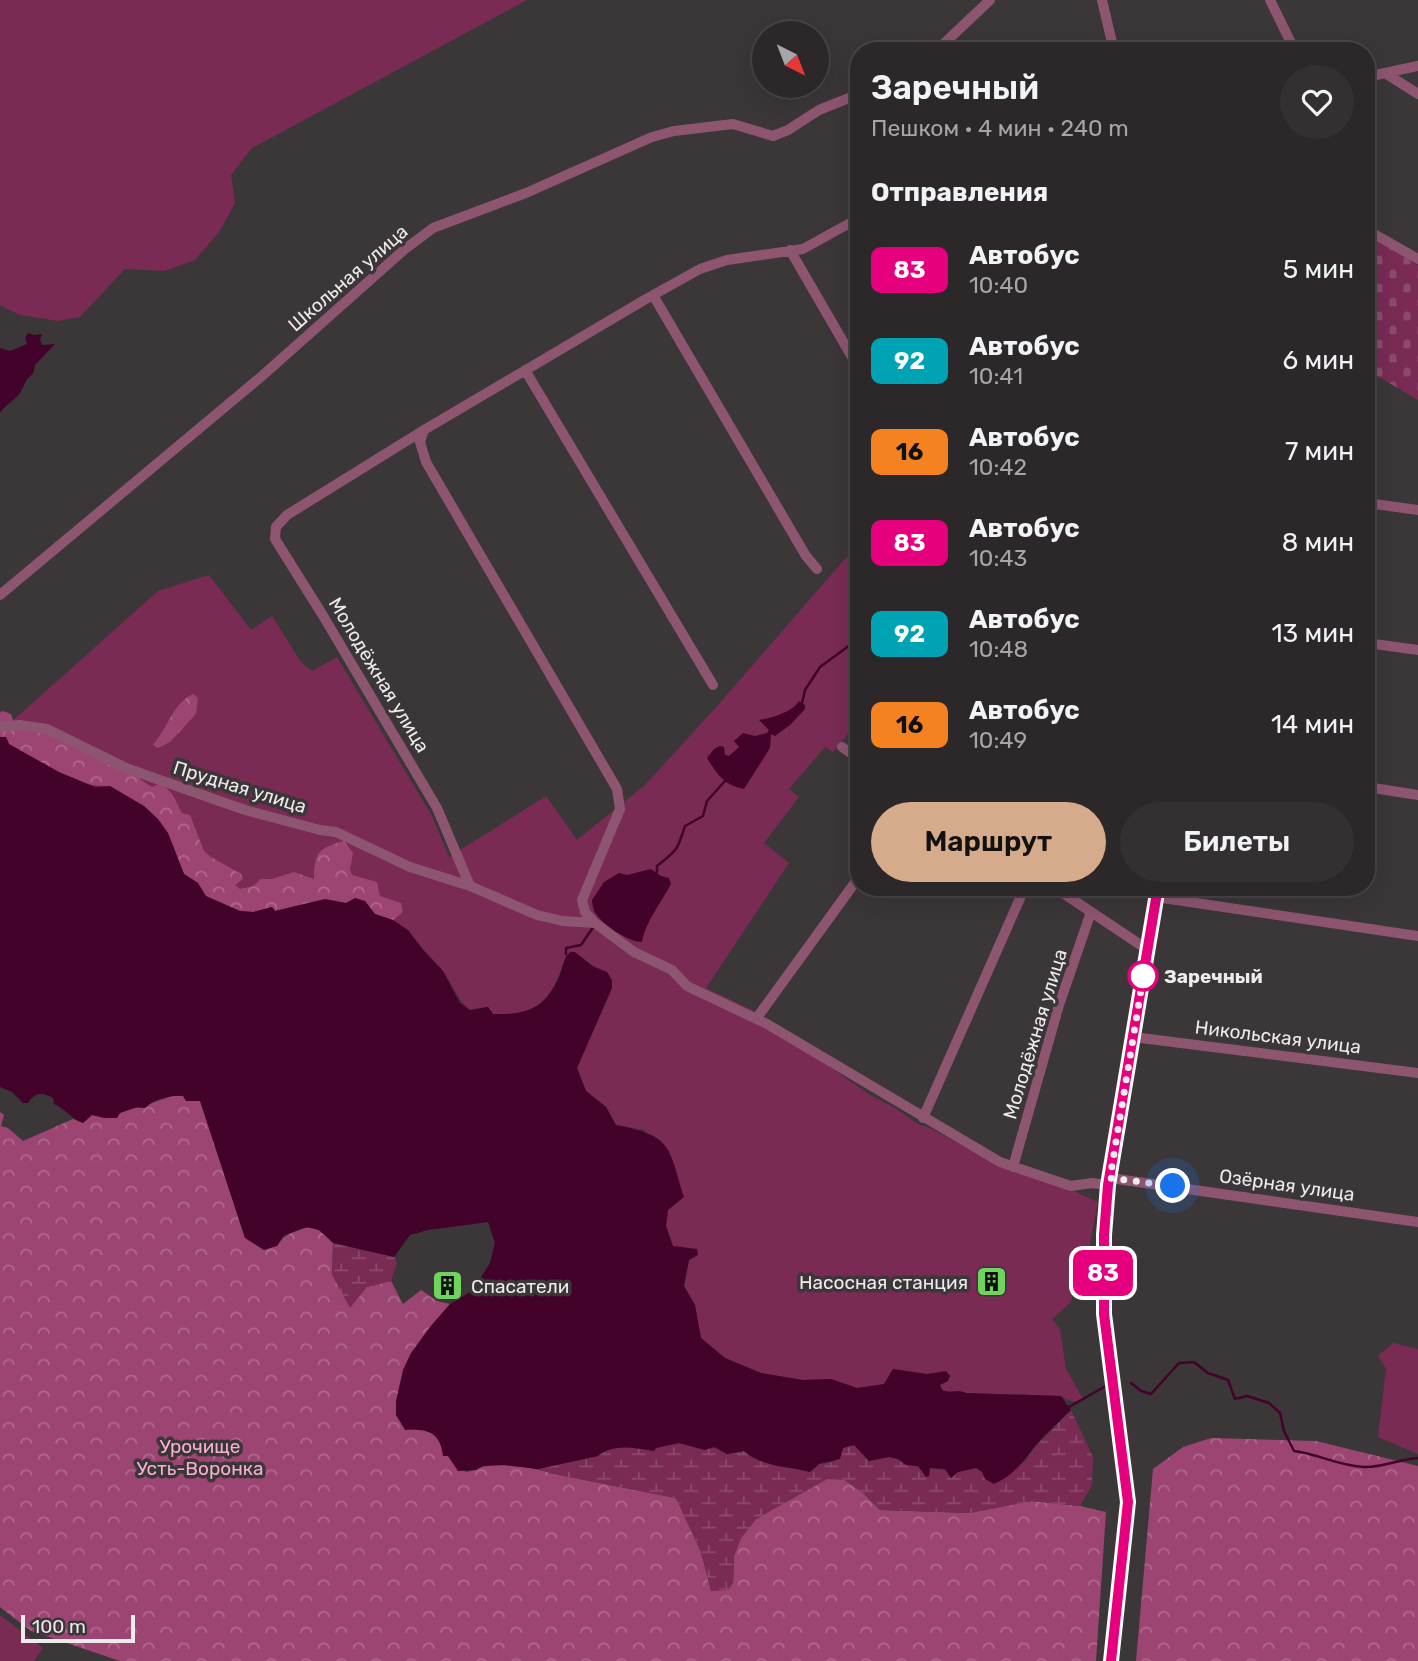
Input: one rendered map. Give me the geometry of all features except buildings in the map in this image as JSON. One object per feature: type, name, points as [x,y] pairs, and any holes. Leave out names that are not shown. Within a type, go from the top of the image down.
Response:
[{"type":"street","points":[[946,42],[990,0]]},
{"type":"street","points":[[1102,0],[1112,42]]},
{"type":"street","points":[[1270,0],[1291,42]]},
{"type":"street","points":[[1375,75],[1418,66]]},
{"type":"street","points":[[1385,73],[1418,94]]},
{"type":"street","name":"Школьная улица","points":[[0,594],[262,376],[405,249],[433,228],[526,193],[652,137],[674,131],[733,124],[773,136],[788,131],[819,110],[850,98]]},
{"type":"street","name":"Молодёжная улица","points":[[470,886],[437,808],[323,614],[275,539],[276,527],[287,515],[425,430],[700,270],[727,260],[803,249],[850,223]]},
{"type":"street","points":[[1375,235],[1418,259]]},
{"type":"street","points":[[790,250],[850,353]]},
{"type":"street","points":[[653,295],[806,556],[817,569]]},
{"type":"street","points":[[525,370],[713,685]]},
{"type":"street","points":[[425,430],[420,442],[426,462],[617,789],[620,809],[582,900],[585,912],[595,923],[634,952],[672,970],[687,986],[756,1018],[923,1118],[1013,1167]]},
{"type":"street","points":[[1375,504],[1418,510]]},
{"type":"street","points":[[1375,644],[1418,650]]},
{"type":"street","name":"Прудная улица","points":[[0,727],[19,724],[47,729],[136,772],[244,810],[336,832],[411,867],[470,886]]},
{"type":"street","points":[[842,747],[850,753]]},
{"type":"street","points":[[1375,788],[1418,795]]},
{"type":"street","points":[[470,886],[537,915],[563,921],[595,923]]},
{"type":"street","points":[[756,1018],[850,889]]},
{"type":"street","points":[[923,1118],[1021,896]]},
{"type":"street","points":[[1067,896],[1148,950]]},
{"type":"street","points":[[1111,1661],[1128,1502],[1104,1314],[1104,1235],[1109,1182],[1156,896]]},
{"type":"street","points":[[1181,896],[1418,936]]},
{"type":"street","name":"Молодёжная улица","points":[[1013,1167],[1059,1004],[1091,912]]},
{"type":"street","name":"Никольская улица","points":[[1133,1037],[1418,1073]]},
{"type":"street","name":"Озёрная улица","points":[[1013,1167],[1071,1186],[1109,1182],[1418,1222]]},
{"type":"green space","points":[[0,0],[527,0],[252,148],[231,175],[235,203],[220,231],[195,260],[165,271],[125,269],[80,317],[58,321],[20,315],[0,305]]},
{"type":"green space","points":[[1375,240],[1418,265],[1418,400],[1375,375]]},
{"type":"green space","points":[[850,554],[850,732],[833,752],[825,747],[789,789],[799,797],[764,843],[789,863],[706,988],[754,1011],[750,1019],[918,1124],[985,1158],[1098,1202],[1088,1255],[1070,1303],[1052,1319],[1060,1329],[1066,1369],[1083,1399],[1080,1400],[1072,1401],[1061,1396],[945,1391],[940,1385],[950,1376],[946,1372],[927,1374],[893,1369],[884,1385],[857,1388],[831,1379],[803,1380],[761,1373],[725,1358],[701,1338],[695,1305],[684,1286],[689,1260],[673,1247],[666,1226],[668,1210],[645,1130],[616,1125],[606,1107],[586,1091],[577,1068],[612,988],[607,972],[566,955],[550,993],[534,1008],[510,1014],[493,1014],[488,1007],[470,1010],[461,1001],[441,969],[408,930],[253,912],[6,737],[0,737],[0,732],[158,591],[209,575],[251,630],[272,616],[301,662],[312,671],[337,657],[432,816],[449,857],[546,796],[577,840],[645,785]]},
{"type":"green space","points":[[193,694],[198,698],[196,714],[170,742],[158,748],[153,745],[175,710]]},
{"type":"green space","points":[[0,712],[11,714],[15,726],[39,728],[132,770],[152,787],[159,784],[168,789],[182,813],[190,815],[204,851],[241,874],[243,879],[235,885],[240,889],[253,886],[261,879],[272,879],[294,872],[314,879],[319,853],[328,846],[344,841],[353,853],[350,869],[352,875],[377,882],[380,896],[401,903],[403,912],[393,920],[375,914],[365,901],[346,903],[325,899],[275,911],[272,907],[253,912],[240,911],[205,896],[198,883],[184,874],[168,833],[110,786],[97,786],[70,778],[44,766],[9,744],[6,737],[0,737]]},
{"type":"green space","name":"Урочище Усть-Воронка","points":[[173,1096],[184,1096],[186,1101],[200,1100],[245,1238],[277,1246],[296,1230],[314,1229],[322,1232],[333,1243],[332,1275],[367,1287],[391,1281],[403,1304],[421,1290],[437,1301],[450,1304],[412,1355],[401,1382],[396,1415],[435,1435],[448,1456],[466,1472],[498,1465],[518,1466],[676,1498],[701,1552],[711,1590],[728,1590],[733,1583],[734,1556],[741,1538],[756,1519],[827,1479],[844,1479],[880,1510],[970,1513],[1031,1501],[1080,1506],[1106,1512],[1096,1661],[120,1661],[31,1631],[0,1607],[0,1112],[4,1115],[1,1126],[8,1128],[23,1141],[73,1119],[83,1123],[92,1115],[107,1116],[145,1108],[151,1103]]},
{"type":"green space","points":[[333,1243],[394,1257],[397,1262],[391,1281],[367,1287],[350,1308],[332,1275]]},
{"type":"green space","points":[[1393,1343],[1418,1349],[1418,1454],[1378,1437],[1386,1369],[1378,1356]]},
{"type":"green space","points":[[1071,1410],[1093,1457],[1092,1485],[1080,1506],[1031,1501],[970,1513],[880,1510],[863,1493],[844,1480],[827,1479],[756,1519],[741,1538],[734,1556],[733,1583],[728,1590],[711,1591],[701,1552],[676,1498],[538,1469],[598,1456],[611,1449],[654,1451],[655,1448],[679,1443],[705,1450],[714,1447],[727,1454],[744,1451],[767,1463],[810,1472],[819,1464],[834,1462],[843,1448],[854,1445],[869,1461],[889,1457],[906,1465],[958,1472],[976,1467],[982,1472],[1024,1463],[1035,1447]]},
{"type":"green space","points":[[1211,1438],[1316,1441],[1418,1466],[1418,1661],[1136,1661],[1153,1469],[1183,1447]]},
{"type":"green space","points":[[0,1615],[43,1648],[34,1661],[0,1661]]},
{"type":"shaded area","points":[[28,333],[42,334],[42,345],[55,344],[35,365],[33,374],[20,393],[0,413],[0,348],[10,351],[27,344],[25,338]]},
{"type":"shaded area","points":[[799,701],[805,705],[805,709],[790,725],[775,736],[771,734],[770,748],[744,789],[731,785],[722,778],[707,758],[714,749],[724,747],[725,755],[729,756],[739,747],[734,741],[743,733],[755,736],[767,733],[769,730],[759,720],[787,711]]},
{"type":"shaded area","points":[[0,737],[6,737],[9,744],[59,772],[95,787],[110,786],[144,806],[168,833],[184,874],[198,883],[206,896],[240,911],[253,912],[272,907],[275,911],[325,899],[346,903],[355,898],[365,901],[375,914],[393,920],[408,930],[443,971],[460,1003],[470,1010],[488,1007],[493,1014],[505,1014],[533,1008],[541,1003],[553,988],[570,952],[575,952],[594,967],[607,972],[612,980],[612,988],[577,1068],[586,1091],[606,1107],[616,1125],[635,1129],[658,1139],[670,1155],[684,1197],[668,1210],[666,1226],[673,1246],[697,1249],[698,1255],[689,1260],[684,1286],[695,1305],[701,1338],[725,1358],[761,1373],[803,1380],[831,1379],[857,1388],[884,1384],[893,1369],[927,1374],[946,1371],[950,1376],[948,1381],[940,1385],[945,1391],[1061,1396],[1071,1410],[1039,1441],[1017,1468],[994,1484],[985,1479],[982,1472],[976,1468],[958,1472],[951,1478],[945,1469],[930,1468],[929,1476],[926,1477],[918,1466],[906,1465],[898,1459],[889,1457],[869,1461],[854,1445],[843,1448],[840,1459],[819,1464],[810,1472],[767,1463],[744,1451],[727,1454],[714,1447],[705,1450],[679,1443],[656,1448],[654,1451],[611,1449],[598,1456],[538,1469],[504,1465],[458,1471],[448,1456],[443,1456],[439,1441],[431,1433],[405,1430],[396,1415],[396,1401],[403,1370],[411,1353],[450,1304],[472,1291],[490,1263],[495,1243],[488,1222],[410,1235],[394,1257],[333,1243],[319,1230],[307,1227],[283,1236],[277,1246],[264,1250],[245,1238],[200,1101],[186,1101],[183,1096],[168,1097],[145,1108],[137,1107],[120,1113],[117,1118],[92,1115],[83,1123],[54,1104],[53,1098],[49,1096],[39,1094],[28,1103],[23,1103],[12,1092],[0,1087]]},
{"type":"shaded area","points":[[651,869],[669,878],[671,884],[650,920],[642,942],[623,936],[609,927],[594,911],[592,900],[604,882],[619,873],[627,875]]},
{"type":"waterway","points":[[802,703],[805,690],[820,667],[850,645]]},
{"type":"waterway","points":[[657,872],[657,866],[676,849],[685,826],[703,816],[707,801],[725,781]]},
{"type":"waterway","points":[[566,954],[566,948],[581,945],[594,926]]},
{"type":"waterway","points":[[1131,1383],[1141,1391],[1151,1394],[1179,1363],[1194,1362],[1208,1373],[1228,1380],[1235,1399],[1247,1396],[1269,1403],[1280,1413],[1284,1431],[1294,1451],[1364,1467],[1418,1458]]},
{"type":"waterway","points":[[1069,1407],[1104,1387]]},
{"type":"bus line","name":"83","points":[[1111,1661],[1128,1502],[1104,1314],[1104,1235],[1108,1185],[1157,896]]},
{"type":"place","name":"Заречный","points":[[1143,976]]},
{"type":"place","name":"Насосная станция","points":[[991,1282]]},
{"type":"place","name":"Спасатели","points":[[448,1286]]},
{"type":"route","points":[[1143,976],[1144,972],[1110,1178],[1173,1186]]}]
